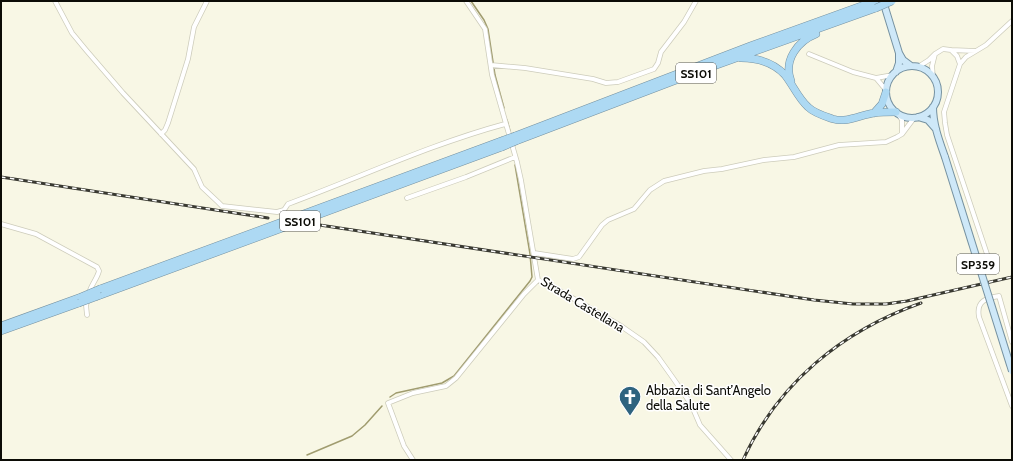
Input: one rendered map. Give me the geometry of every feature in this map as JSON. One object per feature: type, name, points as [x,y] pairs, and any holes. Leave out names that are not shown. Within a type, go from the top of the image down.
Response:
[{"type":"highway","name":"SS101","points":[[516,139],[750,46],[875,3],[892,1]]},
{"type":"highway","name":"SS101","points":[[1,332],[99,292],[841,20],[875,3]]},
{"type":"highway","points":[[794,90],[789,76],[789,65],[792,55],[798,45],[808,37],[827,29],[841,20]]},
{"type":"highway","points":[[736,58],[758,59],[769,63],[785,75],[794,90],[809,108],[819,114],[834,119],[847,120],[874,113],[897,113]]},
{"type":"highway","points":[[874,113],[882,104],[886,91]]},
{"type":"highway","name":"SS101","points":[[1,326],[80,300]]},
{"type":"main road","points":[[884,1],[900,53],[910,66]]},
{"type":"main road","points":[[895,73],[900,53]]},
{"type":"main road","points":[[916,118],[929,112],[938,95],[936,83],[933,77],[918,67],[910,66],[895,73],[887,84],[886,91],[888,101],[897,113],[904,117],[928,120],[936,129]]},
{"type":"main road","name":"SP359","points":[[933,107],[933,117],[936,129],[1012,371]]},
{"type":"street","points":[[55,1],[72,33],[118,88],[198,174],[202,187],[222,206],[277,212],[284,210],[288,204],[406,158],[448,142],[505,124]]},
{"type":"street","points":[[161,134],[168,123],[188,59],[196,21],[208,1]]},
{"type":"street","name":"Strada Castellana","points":[[466,1],[485,29],[492,75],[505,124],[516,157],[538,280],[548,284],[602,315],[644,342],[658,357],[691,404],[700,425],[731,460]]},
{"type":"street","points":[[491,65],[593,79],[606,83],[618,82],[654,69],[658,63],[661,52],[684,22],[696,1]]},
{"type":"street","points":[[992,269],[947,135],[944,112],[960,64],[975,51],[986,45],[1012,21]]},
{"type":"street","points":[[918,67],[943,49],[975,51]]},
{"type":"street","points":[[951,50],[957,56],[960,64]]},
{"type":"street","points":[[809,54],[853,72],[876,78],[895,73]]},
{"type":"street","points":[[933,77],[932,66],[935,54]]},
{"type":"street","points":[[876,78],[886,91]]},
{"type":"street","points":[[897,113],[902,120],[902,134]]},
{"type":"street","points":[[534,253],[573,259],[578,257],[608,220],[640,205],[650,190],[656,185],[668,180],[704,171],[722,169],[764,160],[794,157],[839,145],[886,142],[897,138],[902,134],[916,118]]},
{"type":"street","points":[[407,198],[516,157]]},
{"type":"street","points":[[1,224],[36,234],[97,267],[100,271],[91,288],[86,305],[87,315]]},
{"type":"street","points":[[413,460],[404,446],[388,403],[413,393],[446,386],[456,378],[524,294],[538,280]]},
{"type":"street","points":[[1012,342],[999,296],[983,300],[979,306],[979,317],[1012,406]]},
{"type":"waterway","points":[[471,1],[484,20],[488,29],[495,75],[504,108]]},
{"type":"waterway","points":[[507,120],[511,135]]},
{"type":"waterway","points":[[390,397],[396,393],[442,383],[454,376],[530,281],[532,277],[530,254],[515,165]]},
{"type":"waterway","points":[[307,455],[352,436],[365,425],[382,406]]},
{"type":"railway","points":[[1,177],[268,218]]},
{"type":"railway","points":[[313,224],[814,300],[853,304],[886,304],[907,301],[1012,277]]},
{"type":"railway","points":[[743,460],[757,432],[774,407],[794,384],[816,363],[839,345],[865,329],[892,315],[921,303]]},
{"type":"place","name":"Abbazia di Sant’Angelo della Salute","points":[[630,416]]}]
